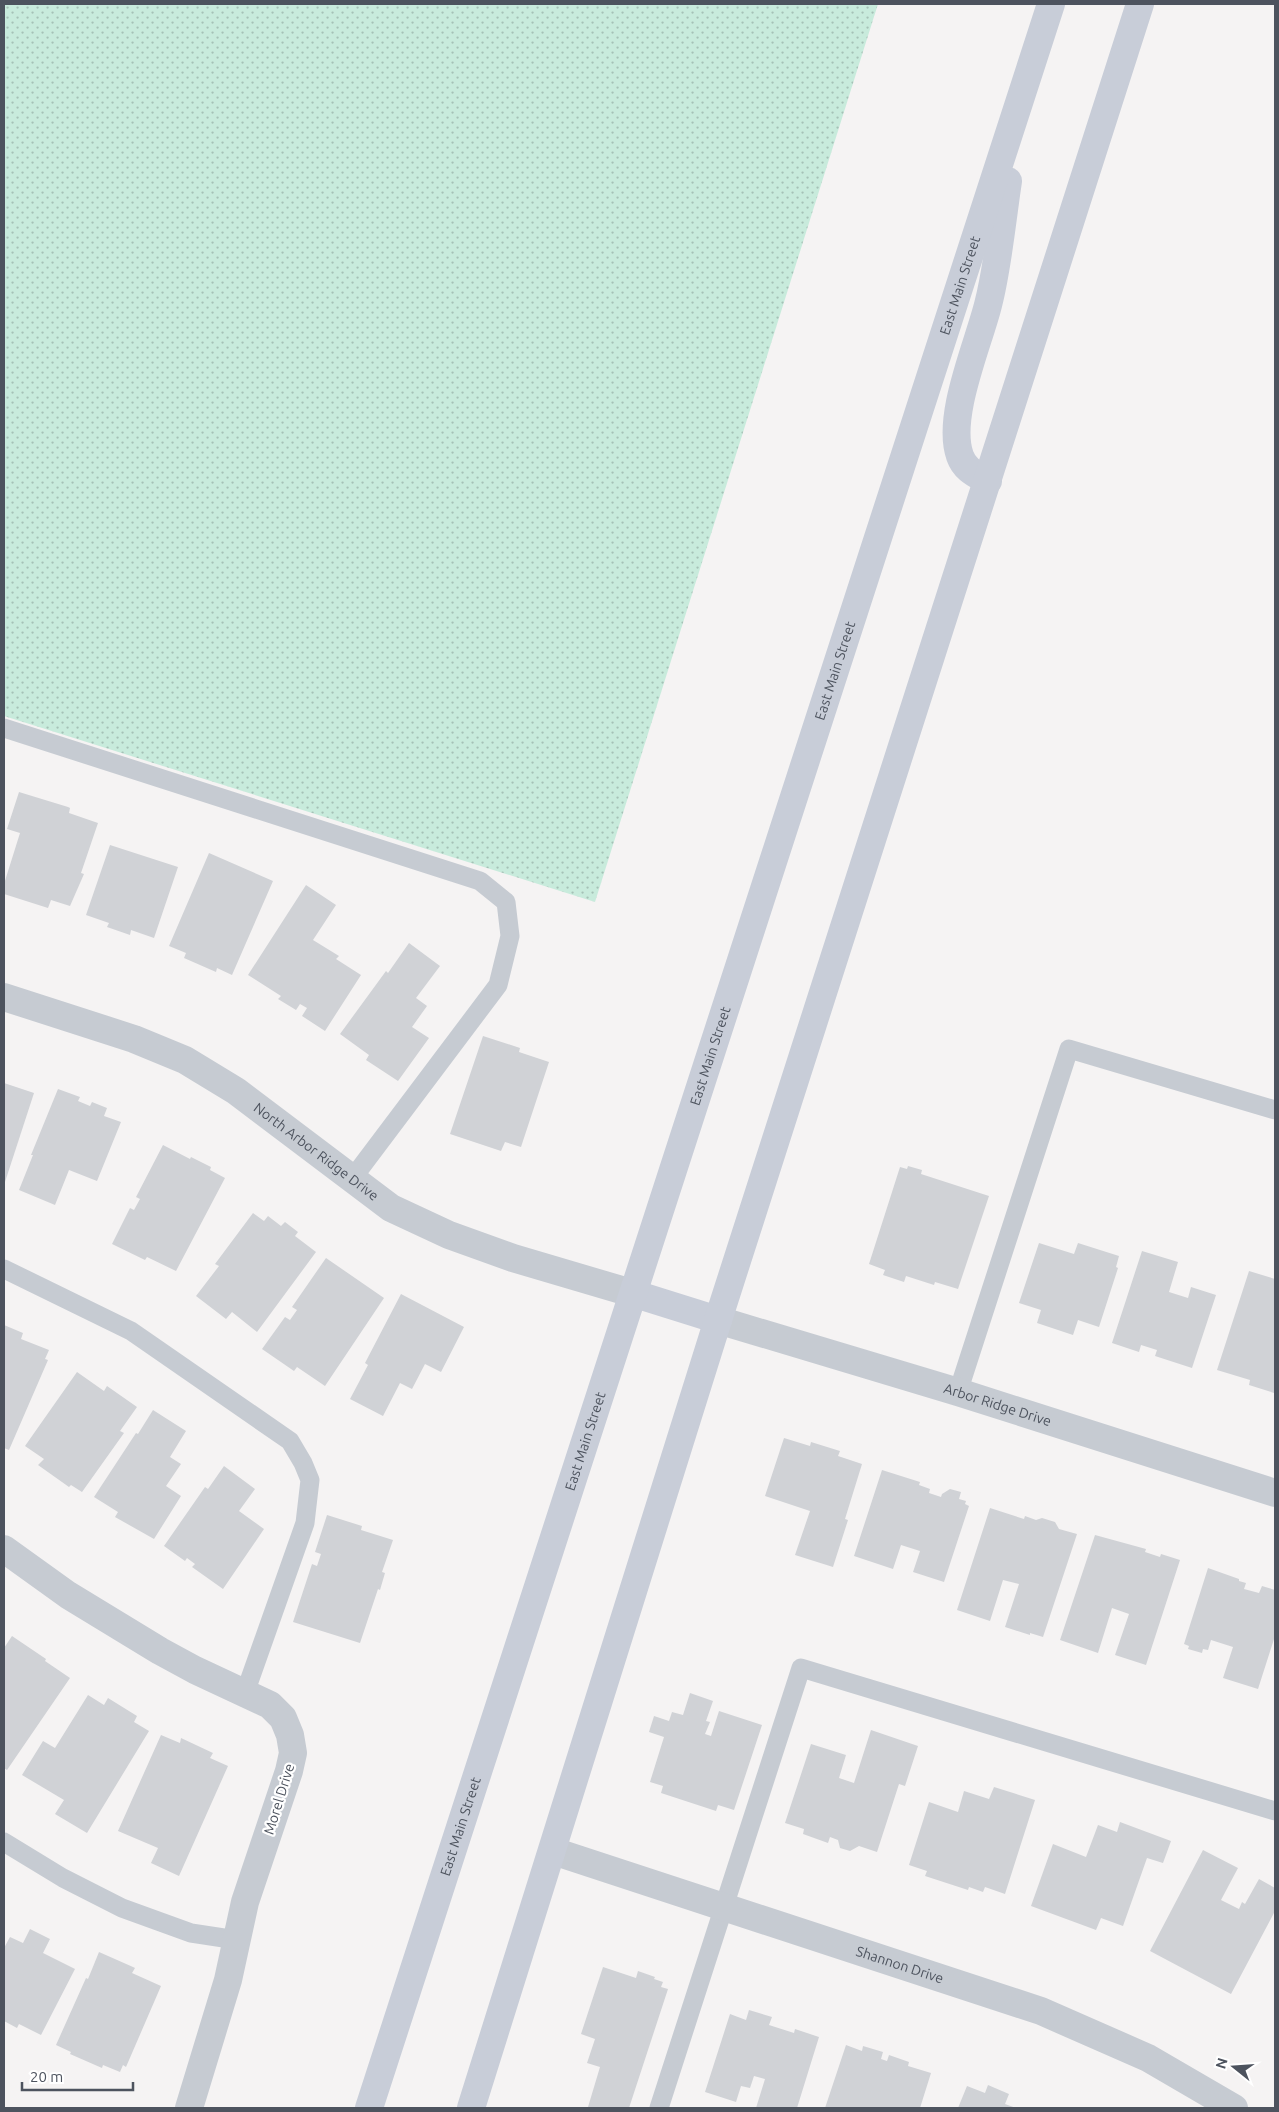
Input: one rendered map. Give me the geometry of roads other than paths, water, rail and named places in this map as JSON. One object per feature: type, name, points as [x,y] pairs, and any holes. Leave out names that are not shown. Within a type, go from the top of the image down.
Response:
[{"type":"main road","name":"East Main Street","points":[[369,2108],[1051,4]]},
{"type":"main road","points":[[471,2108],[718,1320],[1140,4]]},
{"type":"main road","points":[[988,480],[969,471],[960,456],[957,436],[961,396],[988,303],[1013,146],[1017,107]]},
{"type":"main road","points":[[634,1294],[718,1320]]},
{"type":"street","name":"North Arbor Ridge Drive","points":[[4,997],[134,1040],[185,1060],[236,1091],[391,1208],[449,1234],[512,1258],[634,1294]]},
{"type":"street","name":"Arbor Ridge Drive","points":[[718,1320],[958,1392],[1275,1493]]},
{"type":"street","name":"Morel Drive","points":[[4,1549],[68,1595],[160,1652],[270,1705],[283,1718],[290,1735],[293,1753],[289,1771],[245,1902],[228,1980],[189,2108]]},
{"type":"street","name":"Shannon Drive","points":[[553,1851],[1041,2011],[1148,2058],[1234,2108]]},
{"type":"lane","points":[[4,728],[480,881],[506,902],[510,936],[498,986],[352,1179]]},
{"type":"lane","points":[[958,1392],[1069,1049],[1275,1110]]},
{"type":"lane","points":[[4,1269],[131,1331],[290,1441],[303,1462],[310,1480],[305,1524],[245,1693]]},
{"type":"lane","points":[[659,2108],[801,1668],[1275,1811]]},
{"type":"lane","points":[[4,1842],[63,1878],[122,1908],[191,1933],[237,1940]]}]
